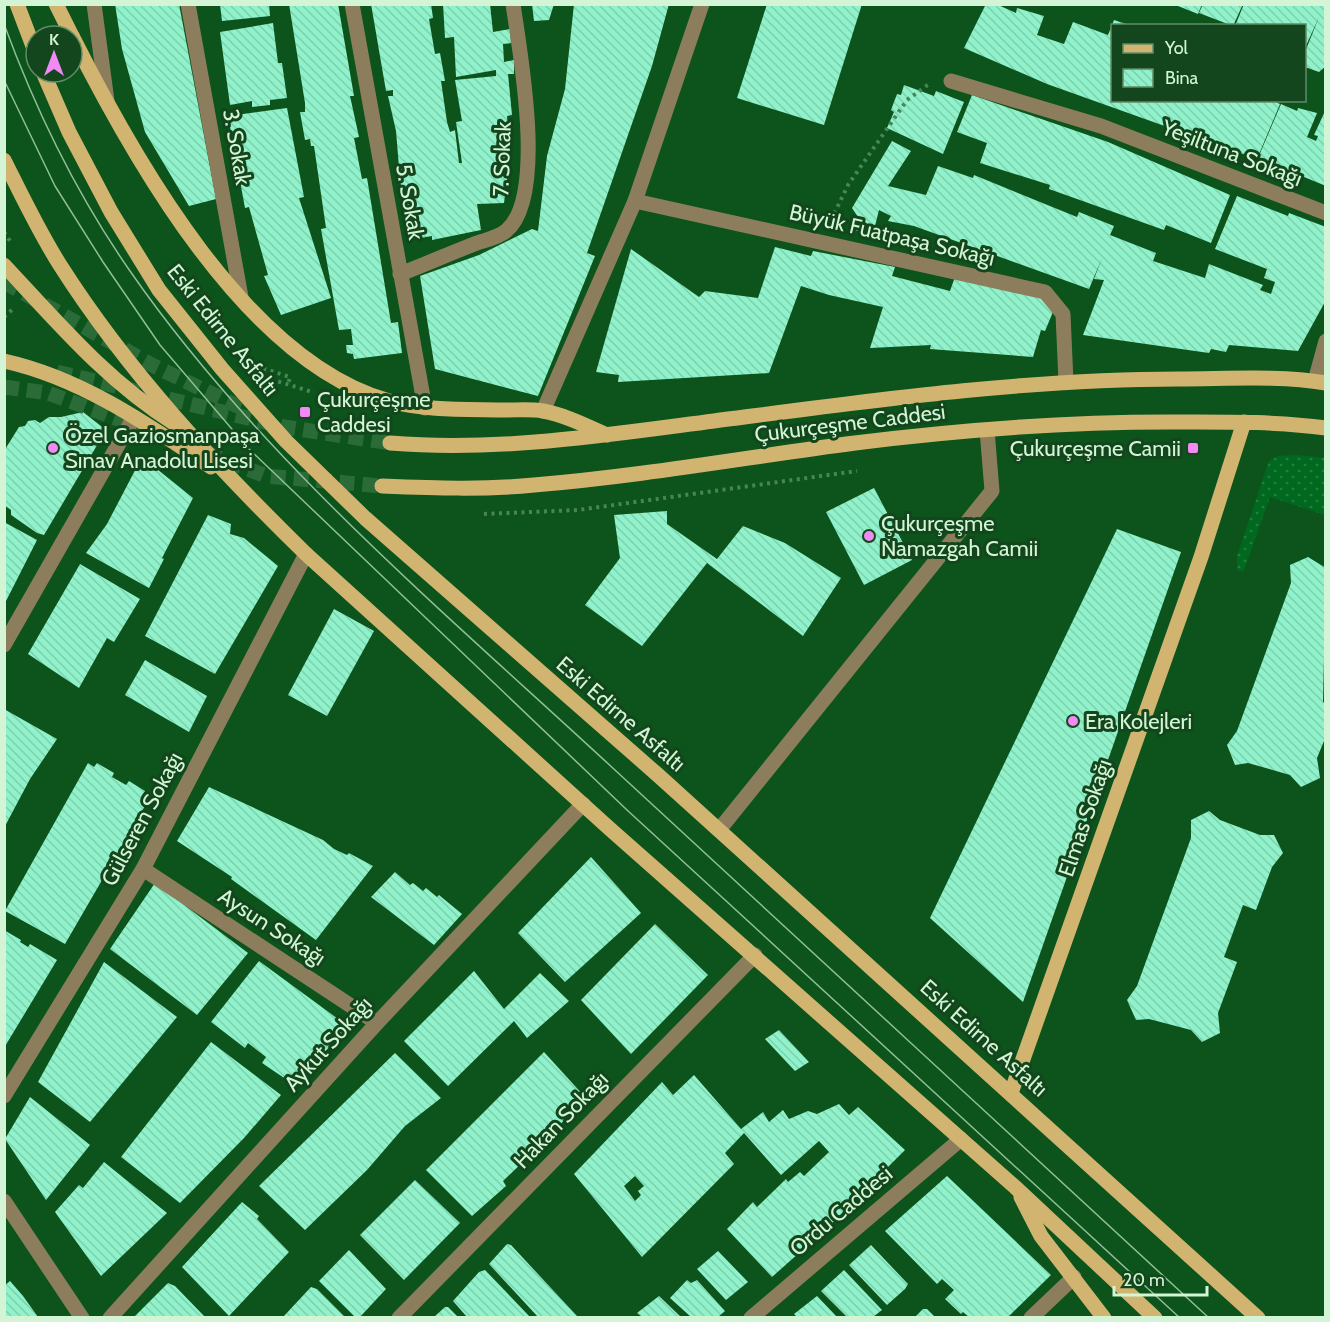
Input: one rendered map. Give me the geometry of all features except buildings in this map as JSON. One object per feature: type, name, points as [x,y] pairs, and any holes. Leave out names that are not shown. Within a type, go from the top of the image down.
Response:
[{"type":"main road","points":[[17,4],[25,24]]},
{"type":"main road","points":[[56,4],[66,24]]},
{"type":"main road","points":[[84,59],[158,193],[241,297],[270,329],[327,373],[360,392],[425,408],[543,411],[607,435]]},
{"type":"main road","name":"Eski Edirne Asfaltı","points":[[49,84],[69,132],[111,212],[159,290],[224,372],[286,441],[365,518],[719,830],[1258,1317]]},
{"type":"main road","points":[[4,160],[27,207],[61,266],[137,369],[187,431],[232,481],[306,555],[1015,1187],[1155,1317]]},
{"type":"main road","points":[[4,265],[80,350],[143,404],[187,431]]},
{"type":"main road","points":[[4,361],[52,375],[87,390],[134,417],[232,481]]},
{"type":"main road","name":"Çukurçeşme Caddesi","points":[[390,443],[440,447],[503,446],[607,435],[851,403],[1066,382],[1137,378],[1320,382]]},
{"type":"main road","name":"Çukurçeşme Caddesi","points":[[382,486],[442,489],[533,485],[683,468],[856,443],[987,430],[1134,422],[1244,422],[1326,428]]},
{"type":"main road","name":"Elmas Sokağı","points":[[1011,1093],[1201,557],[1244,422]]},
{"type":"main road","points":[[1015,1187],[1041,1236],[1104,1317]]},
{"type":"street","points":[[94,4],[108,106]]},
{"type":"street","name":"3. Sokak","points":[[188,4],[241,297]]},
{"type":"street","name":"5. Sokak","points":[[352,4],[425,408]]},
{"type":"street","name":"7. Sokak","points":[[400,274],[505,232],[519,217],[526,192],[528,140],[523,73],[513,4]]},
{"type":"street","points":[[543,411],[635,201],[702,4]]},
{"type":"street","name":"Yeşiltuna Sokağı","points":[[951,81],[1101,126],[1326,213]]},
{"type":"street","name":"Büyük Fuatpaşa Sokağı","points":[[635,201],[1045,292],[1063,314],[1066,382]]},
{"type":"street","points":[[1320,382],[1326,341]]},
{"type":"street","points":[[4,645],[134,417]]},
{"type":"street","points":[[719,830],[992,491],[987,430]]},
{"type":"street","name":"Gülseren Sokağı","points":[[4,1096],[143,868],[306,555]]},
{"type":"street","name":"Aykut Sokağı","points":[[110,1317],[377,1023],[583,804]]},
{"type":"street","name":"Aysun Sokağı","points":[[143,868],[377,1023]]},
{"type":"street","name":"Hakan Sokağı","points":[[399,1317],[755,955]]},
{"type":"street","name":"Ordu Caddesi","points":[[751,1317],[961,1139]]},
{"type":"street","points":[[4,1201],[82,1317]]},
{"type":"street","points":[[1031,1317],[1074,1277]]},
{"type":"path","points":[[820,242],[848,185],[907,100],[934,81],[951,81]]},
{"type":"path","points":[[4,232],[12,245]]},
{"type":"path","points":[[265,369],[290,378],[288,385]]},
{"type":"path","points":[[264,377],[313,392]]},
{"type":"path","points":[[478,514],[578,510],[857,471]]},
{"type":"green space","points":[[1297,455],[1325,458],[1325,515],[1270,497],[1243,572],[1237,570],[1237,556],[1269,461],[1278,456]]},
{"type":"tunnel","points":[[4,282],[152,365],[252,413]]},
{"type":"tunnel","points":[[57,372],[285,427],[390,443]]},
{"type":"tunnel","points":[[4,387],[48,393],[142,428]]},
{"type":"tunnel","points":[[206,453],[266,476],[382,486]]},
{"type":"tram line","points":[[4,24],[44,120],[92,213],[130,271],[181,340],[237,407],[297,471],[423,594],[1209,1318]]},
{"type":"tram line","points":[[4,80],[55,186],[103,262],[160,345],[249,449],[627,810],[1180,1318]]},
{"type":"place","name":"Çukurçeşme Caddesi","points":[[305,412]]},
{"type":"place","name":"Özel Gaziosmanpaşa Sınav Anadolu Lisesi","points":[[53,448]]},
{"type":"place","name":"Çukurçeşme Camii","points":[[1193,448]]},
{"type":"place","name":"Çukurçeşme Namazgah Camii","points":[[869,536]]},
{"type":"place","name":"Era Kolejleri","points":[[1073,721]]}]
